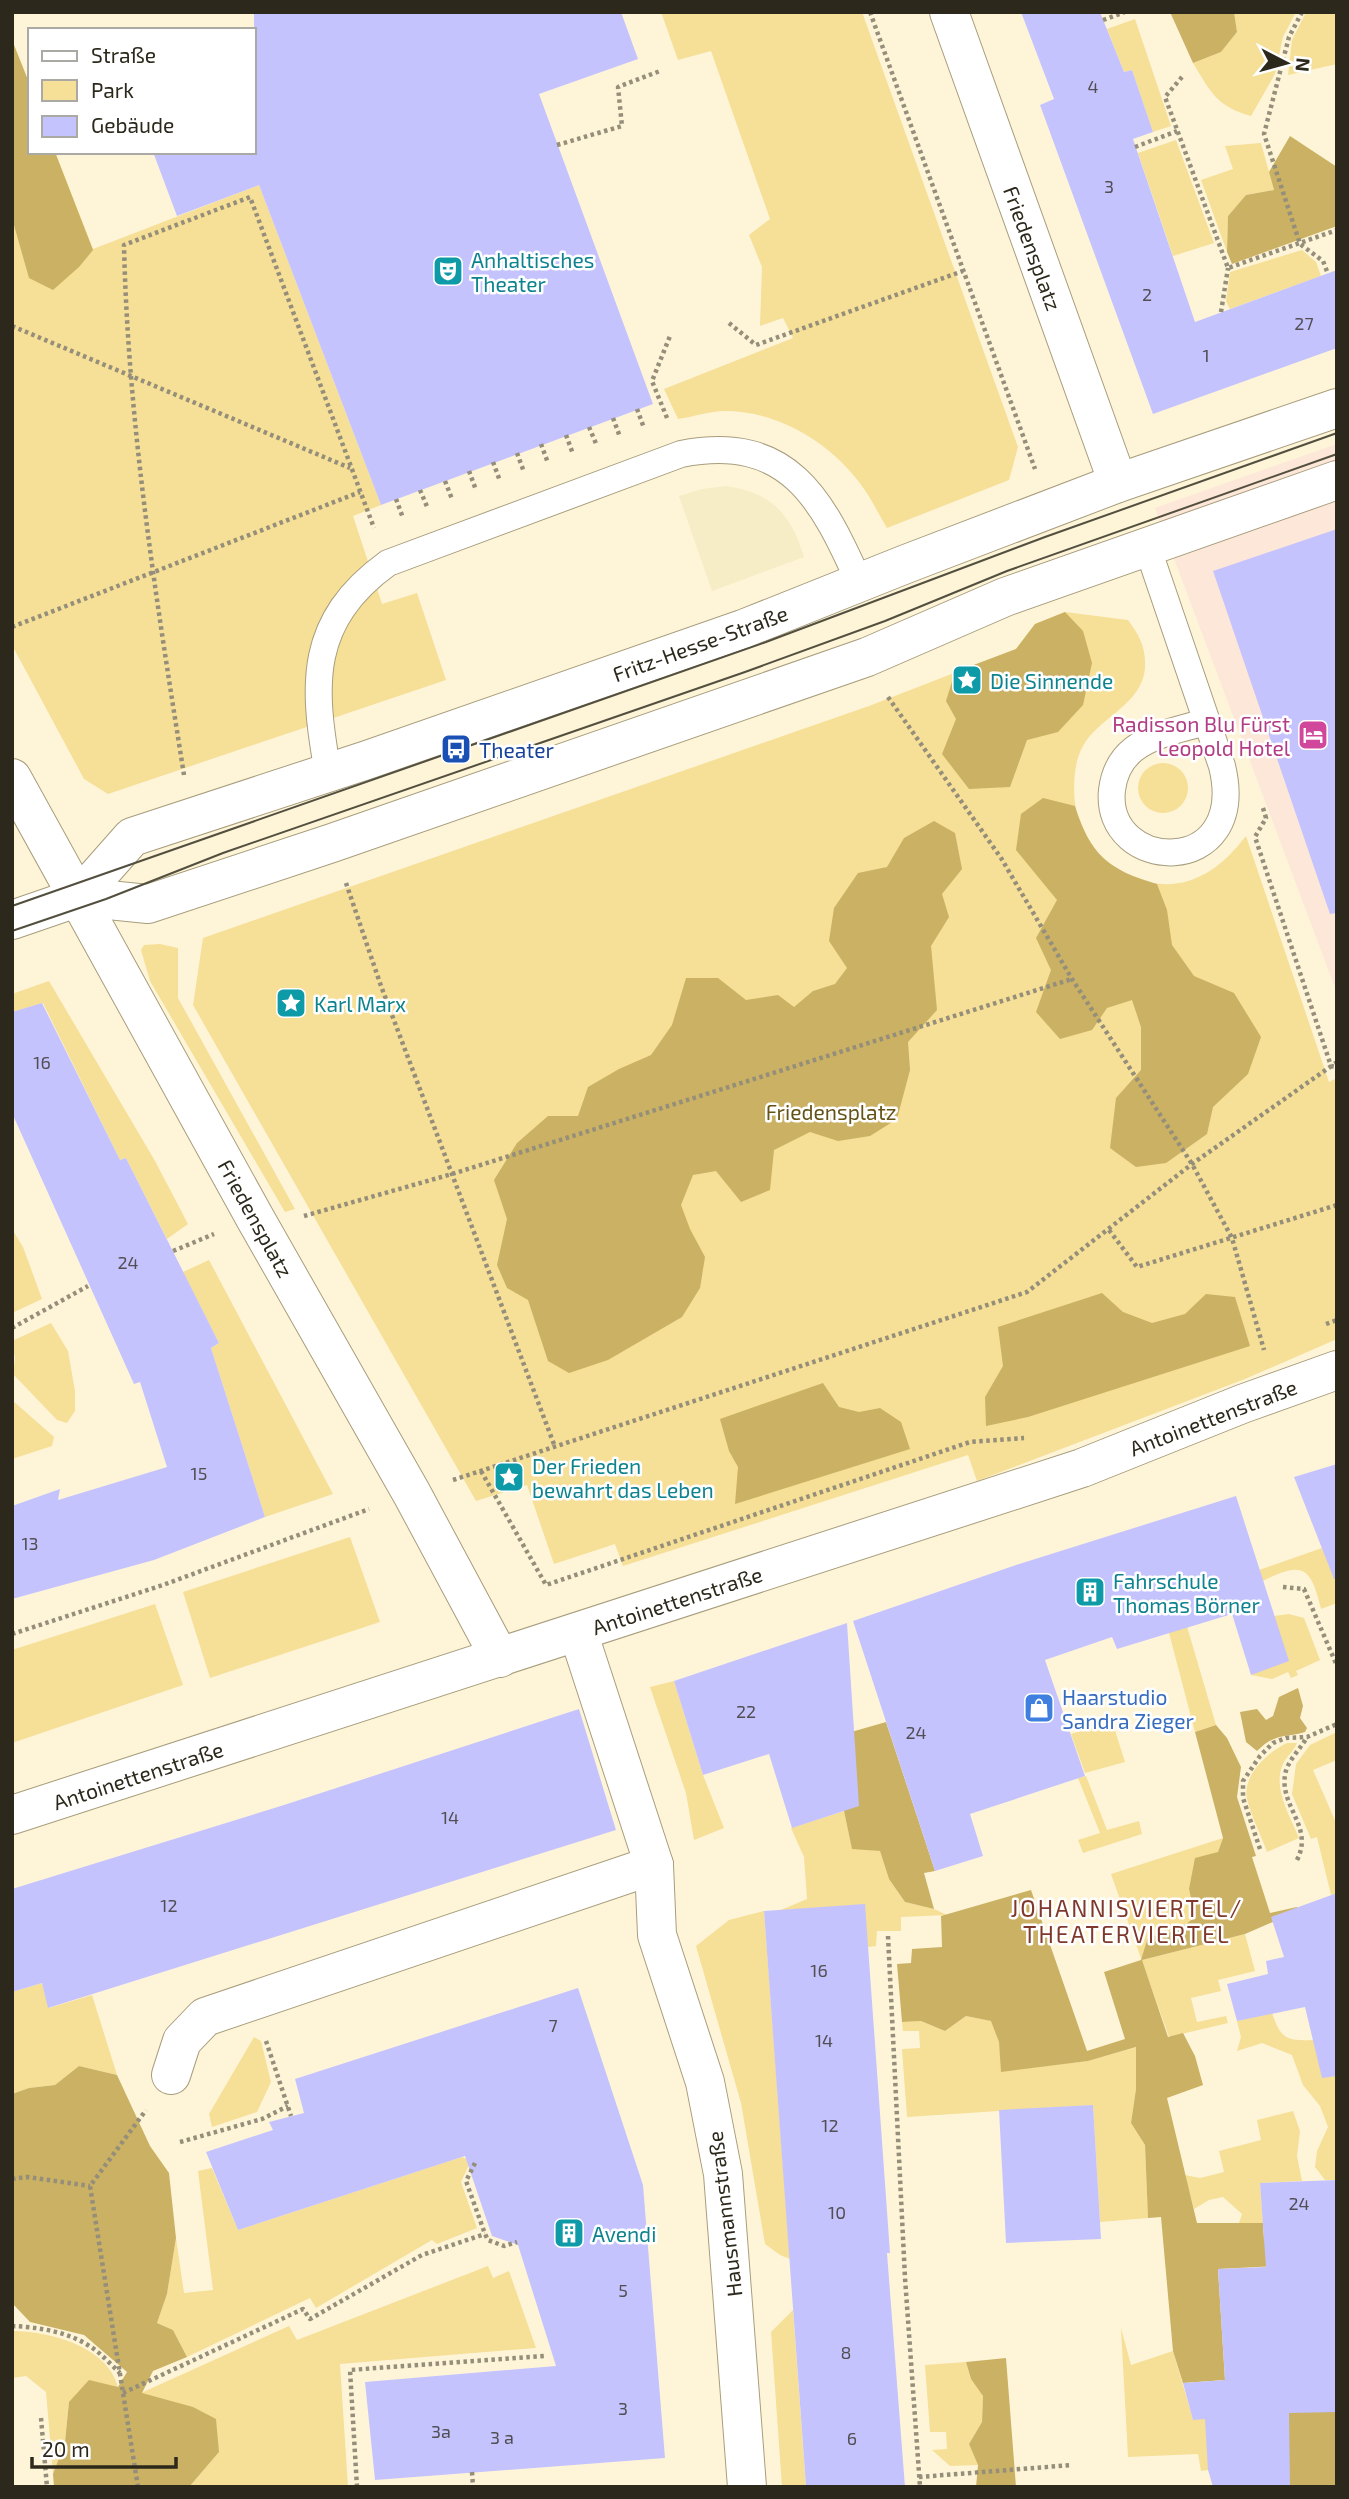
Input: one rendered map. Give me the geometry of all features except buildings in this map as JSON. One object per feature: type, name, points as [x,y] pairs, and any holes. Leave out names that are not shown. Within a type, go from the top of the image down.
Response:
[{"type":"street","name":"Friedensplatz","points":[[949,12],[1118,483]]},
{"type":"street","name":"Fritz-Hesse-Straße","points":[[79,897],[132,837],[328,773],[743,629],[1118,483],[1337,408]]},
{"type":"street","name":"Fritz-Hesse-Straße","points":[[12,920],[79,897],[148,904],[867,657],[1005,597],[1337,481]]},
{"type":"street","name":"Friedensplatz","points":[[12,778],[412,1494],[500,1658]]},
{"type":"street","name":"Antoinettenstraße","points":[[12,1815],[1082,1468],[1337,1370]]},
{"type":"street","name":"Hausmannstraße","points":[[578,1632],[654,1866],[657,1935],[705,2082],[723,2174],[747,2487]]},
{"type":"street","points":[[171,2075],[182,2041],[205,2017],[654,1866]]},
{"type":"lane","points":[[328,773],[321,733],[318,690],[324,643],[345,603],[370,576],[388,563],[681,454],[725,450],[773,461],[786,469],[820,504],[860,583]]},
{"type":"lane","points":[[1147,546],[1225,780],[1227,799],[1223,818],[1212,834],[1196,846],[1178,852],[1159,852],[1141,846],[1126,834],[1116,817],[1111,798],[1113,779],[1121,762],[1134,749],[1151,740],[1205,722]]},
{"type":"path","points":[[870,12],[1038,475]]},
{"type":"path","points":[[1103,20],[1125,12]]},
{"type":"path","points":[[1302,12],[1289,37],[1264,134],[1300,244],[1323,261],[1328,274]]},
{"type":"path","points":[[557,145],[622,126],[618,87],[660,71]]},
{"type":"path","points":[[1182,77],[1165,97],[1228,268],[1221,312]]},
{"type":"path","points":[[1135,147],[1177,131]]},
{"type":"path","points":[[190,818],[151,573],[130,375],[124,244],[250,197],[377,534]]},
{"type":"path","points":[[1228,268],[1337,230]]},
{"type":"path","points":[[729,323],[756,345],[963,271]]},
{"type":"path","points":[[12,326],[351,468]]},
{"type":"path","points":[[669,424],[652,381],[670,335]]},
{"type":"path","points":[[12,627],[360,492]]},
{"type":"path","points":[[867,657],[894,707],[1001,859],[1072,979],[1192,1164],[1232,1238],[1264,1350],[1276,1345]]},
{"type":"path","points":[[1253,754],[1273,747]]},
{"type":"path","points":[[12,1634],[163,1585],[412,1494],[1027,1292],[1192,1164],[1335,1065],[1255,837],[1266,818],[1262,806]]},
{"type":"path","points":[[332,843],[381,986],[555,1447]]},
{"type":"path","points":[[261,1228],[452,1174],[1072,979]]},
{"type":"path","points":[[1109,1230],[1137,1267],[1337,1205]]},
{"type":"path","points":[[12,1328],[89,1286]]},
{"type":"path","points":[[1325,1325],[1337,1320]]},
{"type":"path","points":[[481,1471],[546,1585],[970,1442],[1031,1437]]},
{"type":"path","points":[[1283,1587],[1304,1588],[1337,1666]]},
{"type":"path","points":[[1260,1849],[1242,1798],[1243,1781],[1260,1755],[1273,1743],[1286,1738],[1307,1737],[1337,1724]]},
{"type":"path","points":[[1297,1860],[1303,1850],[1304,1840],[1286,1790],[1285,1776],[1288,1764],[1307,1737]]},
{"type":"path","points":[[888,1936],[905,2278],[919,2487]]},
{"type":"path","points":[[252,2001],[291,2116]]},
{"type":"path","points":[[138,2487],[90,2186],[171,2075]]},
{"type":"path","points":[[180,2143],[262,2119],[288,2106]]},
{"type":"path","points":[[475,2163],[466,2181],[488,2240],[504,2246],[517,2242]]},
{"type":"path","points":[[12,2179],[27,2177],[90,2186]]},
{"type":"path","points":[[123,2393],[303,2309],[310,2319],[422,2256],[485,2234]]},
{"type":"path","points":[[12,2326],[65,2334],[91,2347],[120,2374]]},
{"type":"path","points":[[357,2487],[350,2370],[545,2356]]},
{"type":"path","points":[[41,2418],[47,2487]]},
{"type":"path","points":[[919,2477],[1072,2465]]},
{"type":"path","points":[[472,2472],[473,2487]]},
{"type":"shaded area","points":[[1337,444],[1337,993],[1155,508]]},
{"type":"green space","points":[[661,12],[862,12],[1018,447],[1009,480],[887,528],[867,493],[846,467],[800,431],[764,416],[744,412],[719,411],[678,419],[664,389],[793,338],[783,318],[760,326],[762,267],[749,235],[770,219],[711,51],[678,60]]},
{"type":"green space","points":[[1170,12],[1234,12],[1237,32],[1221,52],[1193,63]]},
{"type":"green space","points":[[1234,12],[1296,12],[1283,37],[1275,74],[1251,116],[1222,103],[1193,63],[1221,52],[1237,32]]},
{"type":"green space","points":[[1306,12],[1337,12],[1337,64],[1288,75],[1292,40]]},
{"type":"green space","points":[[1135,19],[1171,126],[1153,132],[1132,70],[1124,72],[1107,29]]},
{"type":"green space","points":[[12,40],[28,80],[28,154],[56,154],[93,249],[259,185],[381,505],[353,516],[382,604],[417,593],[446,680],[108,794],[84,779],[12,645]]},
{"type":"green space","points":[[12,40],[28,80],[28,154],[56,154],[93,250],[79,267],[53,290],[29,278],[12,218]]},
{"type":"green space","points":[[1290,136],[1337,167],[1337,226],[1232,264],[1227,252],[1228,216],[1246,195],[1274,190],[1269,172]]},
{"type":"green space","points":[[1176,140],[1214,243],[1173,256],[1138,153]]},
{"type":"green space","points":[[1261,143],[1274,190],[1246,195],[1228,216],[1227,252],[1201,180],[1233,169],[1225,146]]},
{"type":"green space","points":[[1302,250],[1316,262],[1321,276],[1230,309],[1226,301],[1230,272]]},
{"type":"green space","name":"Friedensplatz","points":[[1065,612],[1128,620],[1139,637],[1144,654],[1145,668],[1136,692],[1090,736],[1078,759],[1074,781],[1075,803],[1079,822],[1087,839],[1115,867],[1132,877],[1169,884],[1188,881],[1214,869],[1246,836],[1329,1082],[1337,1078],[1337,1339],[1245,1379],[977,1481],[968,1455],[623,1566],[615,1544],[554,1564],[527,1485],[476,1501],[193,1005],[203,938],[869,706],[1016,649],[1035,624]]},
{"type":"green space","points":[[1065,612],[1083,631],[1092,663],[1083,705],[1058,732],[1027,740],[1010,787],[969,789],[942,754],[956,719],[946,701],[955,672],[1016,649],[1035,624]]},
{"type":"green space","points":[[1163,763],[1181,770],[1188,788],[1181,806],[1163,813],[1145,806],[1138,788],[1145,770]]},
{"type":"green space","points":[[1043,798],[1075,806],[1087,836],[1103,858],[1126,873],[1157,884],[1167,910],[1172,945],[1194,976],[1234,993],[1261,1037],[1248,1074],[1213,1107],[1207,1134],[1166,1163],[1136,1167],[1110,1148],[1116,1098],[1141,1070],[1141,1027],[1132,1000],[1107,1008],[1092,1030],[1060,1039],[1036,1012],[1051,970],[1036,938],[1057,900],[1016,850],[1021,814]]},
{"type":"green space","points":[[934,821],[955,833],[962,869],[942,894],[949,917],[931,946],[937,1010],[908,1042],[910,1070],[897,1119],[870,1136],[838,1141],[810,1132],[774,1150],[770,1190],[741,1202],[716,1171],[693,1175],[681,1205],[705,1257],[700,1288],[682,1317],[608,1360],[569,1373],[548,1361],[528,1300],[507,1288],[497,1265],[507,1219],[494,1180],[517,1143],[548,1116],[578,1116],[588,1087],[651,1055],[672,1025],[686,978],[718,978],[746,1000],[778,995],[794,1007],[813,991],[835,984],[847,968],[829,941],[834,908],[858,873],[887,867],[904,838]]},
{"type":"green space","points":[[160,944],[178,948],[178,998],[295,1209],[285,1212],[150,981],[141,950],[144,945]]},
{"type":"green space","points":[[49,981],[155,1161],[188,1224],[167,1239],[126,1158],[120,1160],[43,1003],[12,1012],[12,994]]},
{"type":"green space","points":[[12,1229],[23,1247],[42,1299],[12,1313]]},
{"type":"green space","points":[[209,1260],[333,1494],[265,1517],[211,1348],[219,1343],[183,1272]]},
{"type":"green space","points":[[1102,1293],[1123,1312],[1152,1323],[1185,1314],[1206,1294],[1235,1297],[1250,1346],[1028,1417],[986,1426],[985,1397],[1003,1366],[998,1327]]},
{"type":"green space","points":[[51,1323],[68,1351],[75,1391],[75,1411],[67,1423],[57,1420],[13,1374],[15,1358],[12,1341]]},
{"type":"green space","points":[[823,1383],[839,1407],[859,1412],[880,1408],[901,1422],[910,1449],[735,1504],[738,1467],[729,1451],[720,1419]]},
{"type":"green space","points":[[12,1400],[54,1437],[52,1446],[12,1459]]},
{"type":"green space","points":[[350,1537],[380,1622],[210,1678],[183,1592]]},
{"type":"green space","points":[[1322,1548],[1337,1585],[1337,1603],[1321,1609],[1313,1584],[1303,1571],[1287,1571],[1263,1581],[1259,1570]]},
{"type":"green space","points":[[155,1604],[183,1685],[12,1743],[12,1650]]},
{"type":"green space","points":[[1183,1613],[1216,1725],[1195,1732],[1169,1633]]},
{"type":"green space","points":[[1289,1614],[1304,1618],[1320,1660],[1296,1671],[1298,1675],[1291,1678],[1288,1672],[1272,1679],[1251,1675],[1274,1616]]},
{"type":"green space","points":[[674,1681],[703,1775],[724,1828],[694,1840],[686,1793],[650,1687]]},
{"type":"green space","points":[[1298,1688],[1303,1706],[1300,1718],[1307,1728],[1305,1732],[1275,1739],[1257,1751],[1246,1742],[1240,1712],[1257,1709],[1266,1720],[1273,1716],[1279,1697]]},
{"type":"green space","points":[[1112,1721],[1125,1762],[1085,1773],[1071,1734]]},
{"type":"green space","points":[[886,1722],[935,1871],[924,1873],[934,1909],[905,1902],[889,1879],[880,1851],[852,1849],[844,1811],[820,1741]]},
{"type":"green space","points":[[1216,1725],[1227,1738],[1241,1767],[1237,1797],[1256,1856],[1252,1857],[1270,1913],[1297,1907],[1298,1911],[1245,1934],[1142,1960],[1168,2037],[1183,2033],[1195,2056],[1203,2085],[1167,2098],[1197,2223],[1263,2223],[1264,2240],[1337,2263],[1218,2269],[1225,2380],[1183,2383],[1173,2351],[1161,2217],[1148,2218],[1145,2145],[1131,2123],[1136,2089],[1136,2047],[1088,2061],[1001,2072],[999,2042],[991,2021],[966,2016],[945,2031],[921,2021],[902,2022],[897,1964],[911,1963],[912,1949],[942,1947],[941,1916],[1031,1890],[1087,2051],[1125,2039],[1104,1972],[1141,1960],[1148,1937],[1177,1931],[1195,1917],[1189,1889],[1195,1858],[1218,1852],[1223,1838],[1195,1732]]},
{"type":"green space","points":[[1337,1732],[1337,1760],[1313,1770],[1337,1825],[1337,1893],[1331,1895],[1317,1837],[1311,1839],[1292,1794],[1296,1764],[1310,1745]]},
{"type":"green space","points":[[1287,1743],[1297,1743],[1284,1762],[1281,1790],[1299,1838],[1267,1852],[1247,1799],[1248,1781],[1265,1758]]},
{"type":"green space","points":[[1086,1776],[1107,1830],[1139,1821],[1142,1834],[1083,1853],[1078,1840],[1100,1833],[1078,1778]]},
{"type":"green space","points":[[844,1811],[852,1848],[880,1851],[889,1879],[905,1902],[947,1915],[901,1917],[901,1931],[877,1931],[876,1946],[868,1947],[781,1910],[807,1899],[804,1857],[791,1828]]},
{"type":"green space","points":[[1223,1838],[1218,1852],[1189,1889],[1195,1917],[1177,1931],[1148,1937],[1142,1960],[1245,1934],[1255,1971],[1218,1980],[1221,1991],[1191,1998],[1197,2022],[1226,2016],[1228,2023],[1169,2037],[1111,1874]]},
{"type":"green space","points":[[764,1911],[790,2259],[765,2244],[741,2103],[696,1946],[729,1920]]},
{"type":"green space","points":[[42,1983],[49,2008],[92,1995],[117,2075],[79,2066],[55,2085],[29,2088],[12,2094],[12,1992]]},
{"type":"green space","points":[[1272,2013],[1278,2028],[1286,2037],[1313,2040],[1337,2060],[1337,2180],[1325,2180],[1315,2167],[1317,2151],[1328,2127],[1320,2106],[1303,2085],[1292,2055],[1262,2043],[1237,2051],[1241,2037],[1237,2021]]},
{"type":"green space","points":[[966,2016],[992,2021],[999,2042],[1002,2071],[1088,2061],[1137,2047],[1136,2089],[1131,2123],[1145,2145],[1148,2218],[1100,2222],[1093,2105],[907,2117],[902,2049],[920,2048],[919,2031],[903,2031],[902,2022],[921,2021],[945,2031]]},
{"type":"green space","points":[[254,2037],[261,2041],[271,2082],[257,2112],[212,2127],[209,2114]]},
{"type":"green space","points":[[79,2066],[117,2075],[150,2146],[169,2173],[176,2238],[167,2294],[157,2323],[173,2330],[187,2357],[153,2371],[142,2393],[193,2407],[216,2419],[219,2452],[189,2487],[54,2487],[53,2474],[65,2442],[69,2402],[89,2380],[118,2387],[127,2372],[84,2335],[30,2322],[12,2303],[12,2094],[29,2088],[55,2085]]},
{"type":"green space","points":[[1293,2111],[1300,2131],[1297,2156],[1302,2181],[1260,2183],[1263,2223],[1239,2223],[1242,2214],[1223,2197],[1209,2200],[1194,2209],[1185,2175],[1200,2178],[1224,2172],[1219,2151],[1261,2140],[1257,2120]]},
{"type":"green space","points":[[462,2157],[471,2161],[461,2182],[477,2228],[437,2244],[432,2240],[316,2308],[310,2298],[187,2357],[173,2330],[157,2323],[167,2294],[176,2238],[184,2293],[213,2290],[198,2171],[212,2168],[238,2230]]},
{"type":"green space","points":[[488,2266],[493,2278],[509,2271],[536,2348],[340,2364],[348,2487],[189,2487],[219,2452],[141,2393],[289,2326],[297,2340]]},
{"type":"green space","points":[[793,2310],[806,2487],[782,2487],[771,2332]]},
{"type":"green space","points":[[1121,2328],[1131,2365],[1173,2351],[1193,2419],[1259,2415],[1208,2460],[1208,2470],[1201,2471],[1198,2454],[1128,2457]]},
{"type":"green space","points":[[12,2331],[43,2334],[76,2344],[103,2361],[118,2387],[69,2402],[65,2442],[53,2474],[46,2392],[26,2376],[12,2378]]},
{"type":"green space","points":[[1006,2358],[1016,2487],[976,2487],[978,2465],[969,2444],[982,2422],[983,2396],[971,2379],[966,2362]]},
{"type":"green space","points":[[966,2362],[971,2379],[983,2395],[982,2422],[969,2444],[978,2465],[950,2466],[932,2450],[947,2449],[946,2432],[930,2432],[925,2365]]},
{"type":"green space","points":[[1258,2369],[1337,2412],[1337,2487],[1290,2487]]},
{"type":"sand","points":[[726,486],[756,494],[777,508],[793,529],[804,557],[712,591],[679,496]]},
{"type":"tram line","points":[[12,906],[766,642],[1045,537],[1337,433]]},
{"type":"tram line","points":[[12,931],[106,899],[223,853],[745,672],[885,621],[1007,571],[1337,454]]},
{"type":"place","name":"Anhaltisches Theater","points":[[448,271]]},
{"type":"place","name":"Die Sinnende","points":[[967,680]]},
{"type":"place","name":"Radisson Blu Fürst Leopold Hotel","points":[[1313,735]]},
{"type":"place","name":"Theater","points":[[456,749]]},
{"type":"place","name":"Karl Marx","points":[[291,1003]]},
{"type":"place","name":"Der Frieden bewahrt das Leben","points":[[509,1477]]},
{"type":"place","name":"Fahrschule Thomas Börner","points":[[1090,1592]]},
{"type":"place","name":"Haarstudio Sandra Zieger","points":[[1039,1708]]},
{"type":"place","name":"Avendi","points":[[569,2233]]},
{"type":"district","name":"JOHANNISVIERTEL/ THEATERVIERTEL","points":[[1127,1921]]}]
